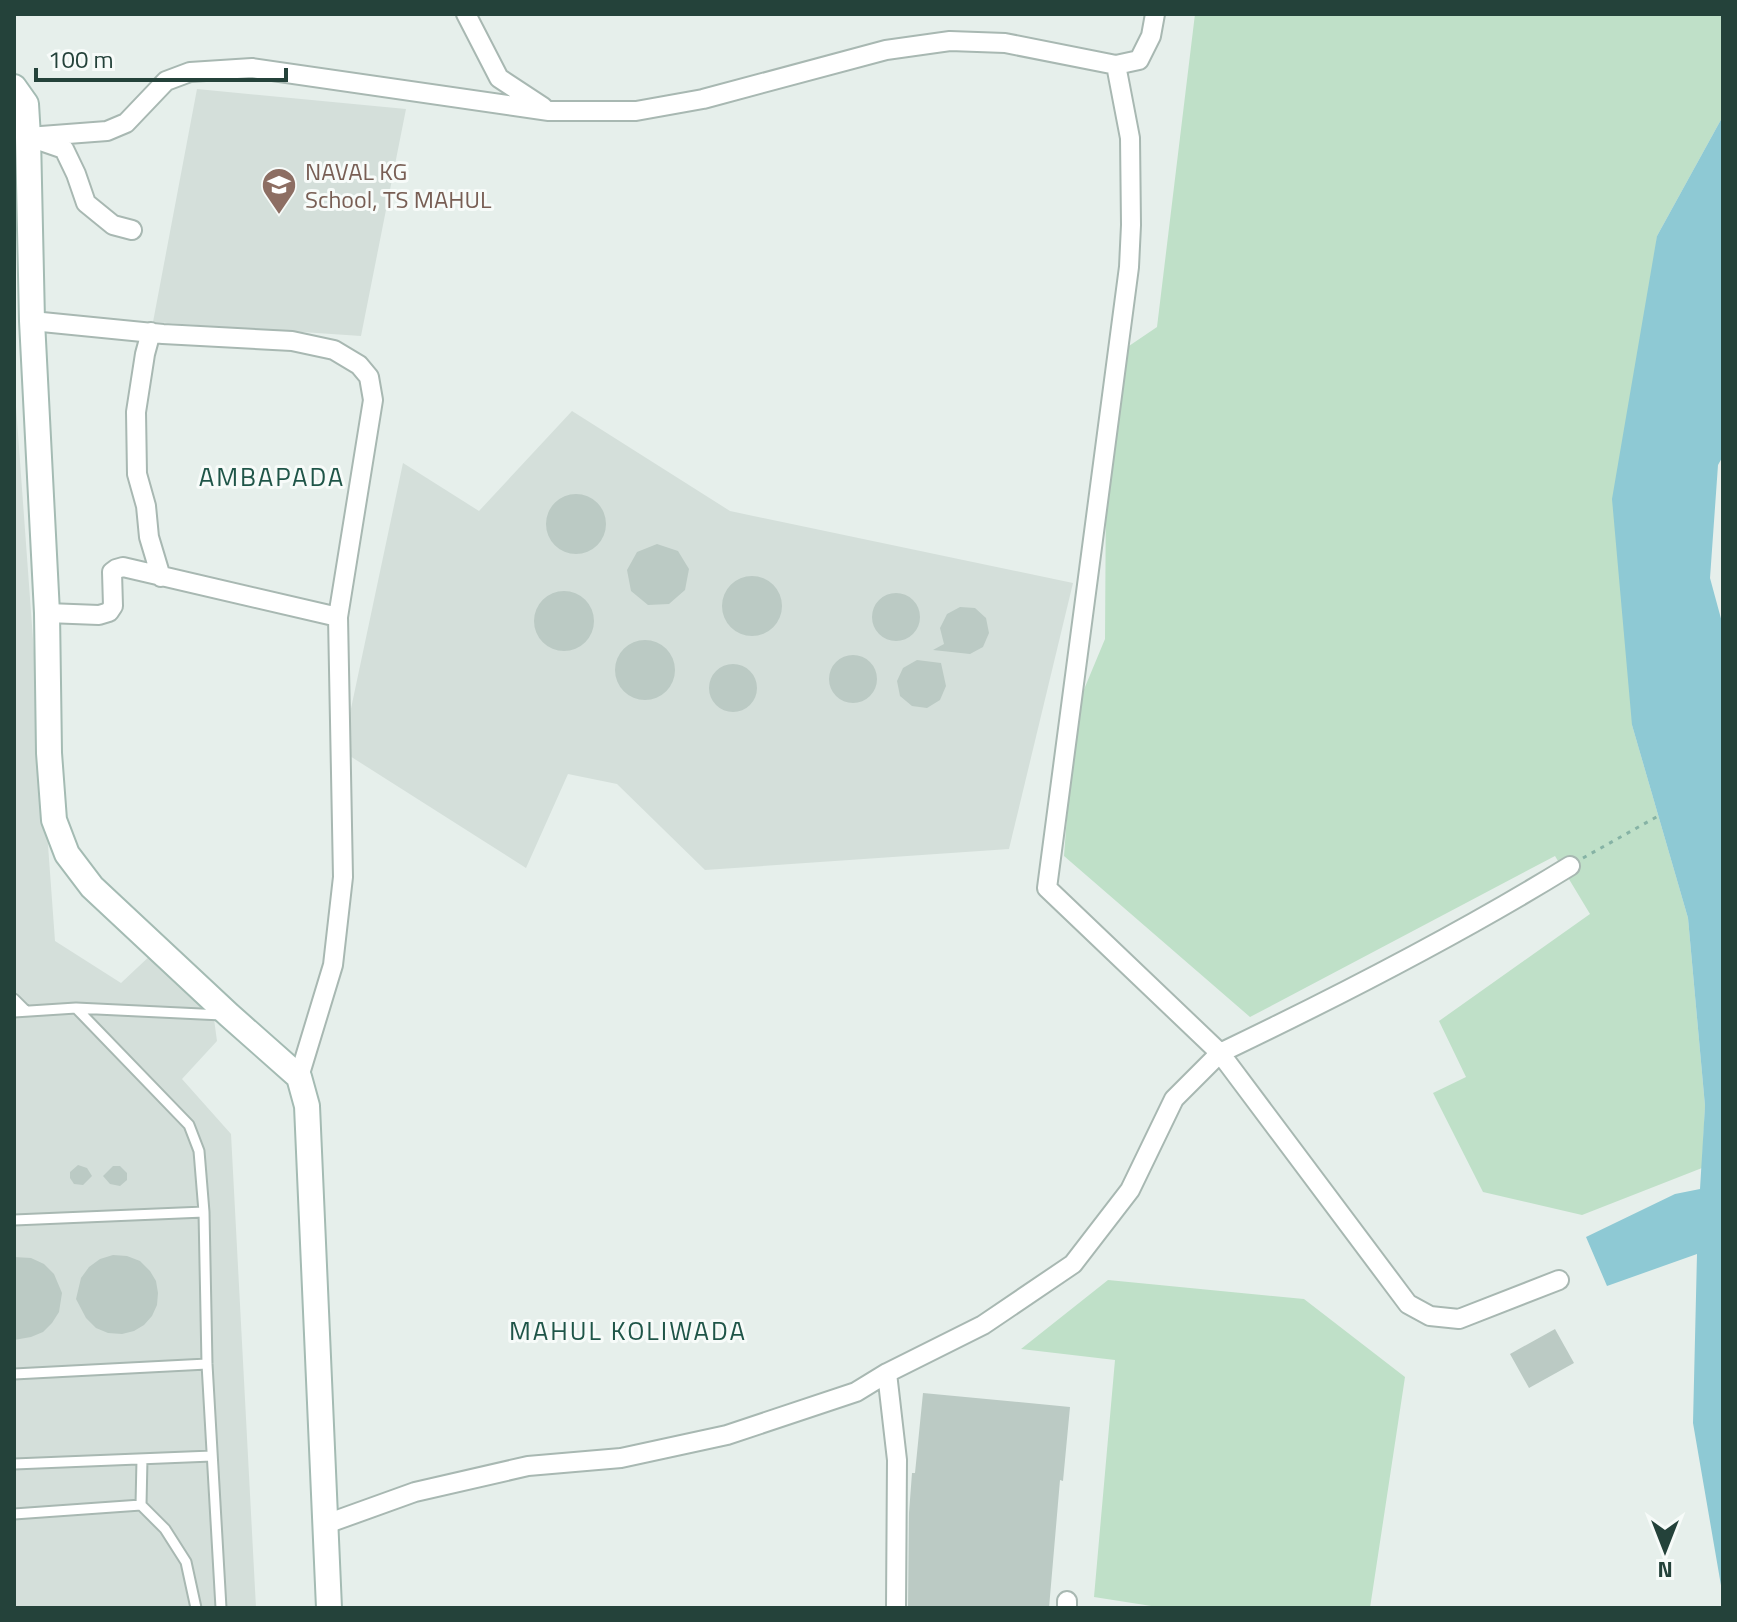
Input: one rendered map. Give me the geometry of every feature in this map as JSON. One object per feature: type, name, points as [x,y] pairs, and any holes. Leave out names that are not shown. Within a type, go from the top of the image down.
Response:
[{"type":"street","points":[[466,14],[499,78],[549,111]]},
{"type":"street","points":[[28,137],[107,131],[126,123],[166,81],[190,72],[252,68],[549,111],[636,111],[703,99],[886,50],[950,41],[1005,43],[1116,65],[1139,60],[1151,36],[1155,14]]},
{"type":"street","points":[[1116,65],[1130,138],[1129,267],[1047,888],[1220,1053],[1408,1304],[1430,1316],[1459,1319],[1559,1280]]},
{"type":"street","points":[[14,87],[26,104],[28,137],[32,321],[54,820],[67,854],[92,887],[299,1077]]},
{"type":"street","points":[[28,137],[64,149],[86,203],[113,225],[132,230]]},
{"type":"street","points":[[32,321],[292,341],[334,350],[359,365],[369,377],[373,400],[338,617],[343,877],[333,965],[299,1077],[307,1106],[329,1608]]},
{"type":"street","points":[[151,332],[136,412],[137,474],[146,506],[149,537],[161,577]]},
{"type":"street","points":[[47,613],[99,615],[109,612],[113,606],[112,572],[123,567],[338,617]]},
{"type":"street","points":[[326,1524],[415,1492],[528,1466],[621,1458],[727,1435],[856,1392],[983,1325],[1073,1264],[1130,1190],[1174,1099],[1220,1053],[1315,1007],[1514,900],[1570,866]]},
{"type":"street","points":[[887,1373],[897,1460],[896,1608]]},
{"type":"lane","points":[[14,999],[26,1011]]},
{"type":"lane","points":[[76,1008],[189,1125],[199,1151],[221,1608]]},
{"type":"lane","points":[[14,1012],[76,1008],[229,1015]]},
{"type":"lane","points":[[14,1220],[204,1212]]},
{"type":"lane","points":[[14,1374],[207,1364]]},
{"type":"lane","points":[[14,1464],[212,1456]]},
{"type":"lane","points":[[142,1459],[141,1505],[165,1529],[186,1562],[196,1608]]},
{"type":"lane","points":[[14,1514],[141,1505]]},
{"type":"path","points":[[1570,866],[1660,815]]},
{"type":"shaded area","name":"NAVAL KG School, TS MAHUL","points":[[197,89],[406,109],[361,336],[153,322]]},
{"type":"shaded area","points":[[14,379],[55,941],[121,983],[154,952],[211,997],[217,1041],[182,1079],[231,1134],[256,1608],[14,1608]]},
{"type":"shaded area","points":[[572,411],[730,511],[1073,583],[1009,849],[705,870],[617,784],[568,774],[526,868],[342,751],[403,463],[479,511]]},
{"type":"green space","points":[[1195,14],[1723,14],[1723,116],[1657,236],[1632,725],[1688,918],[1705,1106],[1702,1168],[1582,1215],[1483,1192],[1433,1093],[1466,1077],[1439,1021],[1590,914],[1555,856],[1250,1017],[1064,856],[1075,711],[1105,639],[1106,484],[1126,348],[1157,327]]},
{"type":"green space","points":[[1108,1280],[1304,1299],[1405,1377],[1370,1608],[1164,1608],[1094,1597],[1115,1360],[1021,1349]]},
{"type":"water","points":[[1723,116],[1723,456],[1718,465],[1710,578],[1723,626],[1723,1597],[1693,1423],[1697,1254],[1607,1286],[1586,1237],[1675,1194],[1700,1189],[1705,1106],[1688,918],[1632,725],[1612,499],[1657,236]]},
{"type":"building","points":[[576,494],[587,496],[597,503],[604,513],[604,535],[597,545],[587,552],[576,554],[565,552],[555,545],[548,535],[546,524],[548,513],[555,503],[565,496]]},
{"type":"building","points":[[657,544],[678,551],[689,569],[685,590],[669,604],[648,605],[631,591],[627,570],[637,552]]},
{"type":"building","points":[[752,576],[763,578],[773,585],[780,595],[780,617],[773,627],[763,634],[752,636],[741,634],[731,627],[724,617],[722,606],[724,595],[731,585],[741,578]]},
{"type":"building","points":[[564,591],[575,593],[585,600],[592,610],[592,632],[585,642],[575,649],[564,651],[553,649],[543,642],[536,632],[534,621],[536,610],[543,600],[553,593]]},
{"type":"building","points":[[896,593],[913,600],[920,617],[913,634],[896,641],[879,634],[872,617],[879,600]]},
{"type":"building","points":[[960,607],[975,608],[986,618],[989,633],[983,647],[970,654],[933,650],[944,644],[940,628],[947,614]]},
{"type":"building","points":[[645,640],[656,642],[666,649],[673,659],[673,681],[666,691],[656,698],[645,700],[634,698],[624,691],[617,681],[615,670],[617,659],[624,649],[634,642]]},
{"type":"building","points":[[853,655],[870,662],[877,679],[870,696],[853,703],[836,696],[829,679],[836,662]]},
{"type":"building","points":[[917,660],[941,663],[946,686],[940,700],[927,708],[912,706],[900,696],[897,681],[903,668]]},
{"type":"building","points":[[733,664],[750,671],[757,688],[750,705],[733,712],[716,705],[709,688],[716,671]]},
{"type":"building","points":[[78,1165],[87,1168],[92,1176],[83,1185],[74,1184],[70,1178],[70,1172]]},
{"type":"building","points":[[113,1166],[120,1166],[127,1173],[127,1180],[120,1186],[110,1184],[103,1176]]},
{"type":"building","points":[[113,1255],[140,1261],[156,1281],[158,1293],[152,1316],[134,1331],[122,1334],[96,1328],[86,1318],[76,1299],[81,1278],[89,1267]]},
{"type":"building","points":[[14,1257],[31,1258],[44,1264],[54,1274],[62,1293],[59,1312],[43,1332],[14,1340]]},
{"type":"building","points":[[1555,1329],[1574,1363],[1529,1388],[1510,1354]]},
{"type":"building","points":[[923,1393],[1070,1407],[1049,1608],[908,1608],[909,1513]]},
{"type":"place","name":"NAVAL KG School, TS MAHUL","points":[[279,216]]},
{"type":"district","name":"AMBAPADA","points":[[272,476]]},
{"type":"district","name":"MAHUL KOLIWADA","points":[[628,1330]]}]
